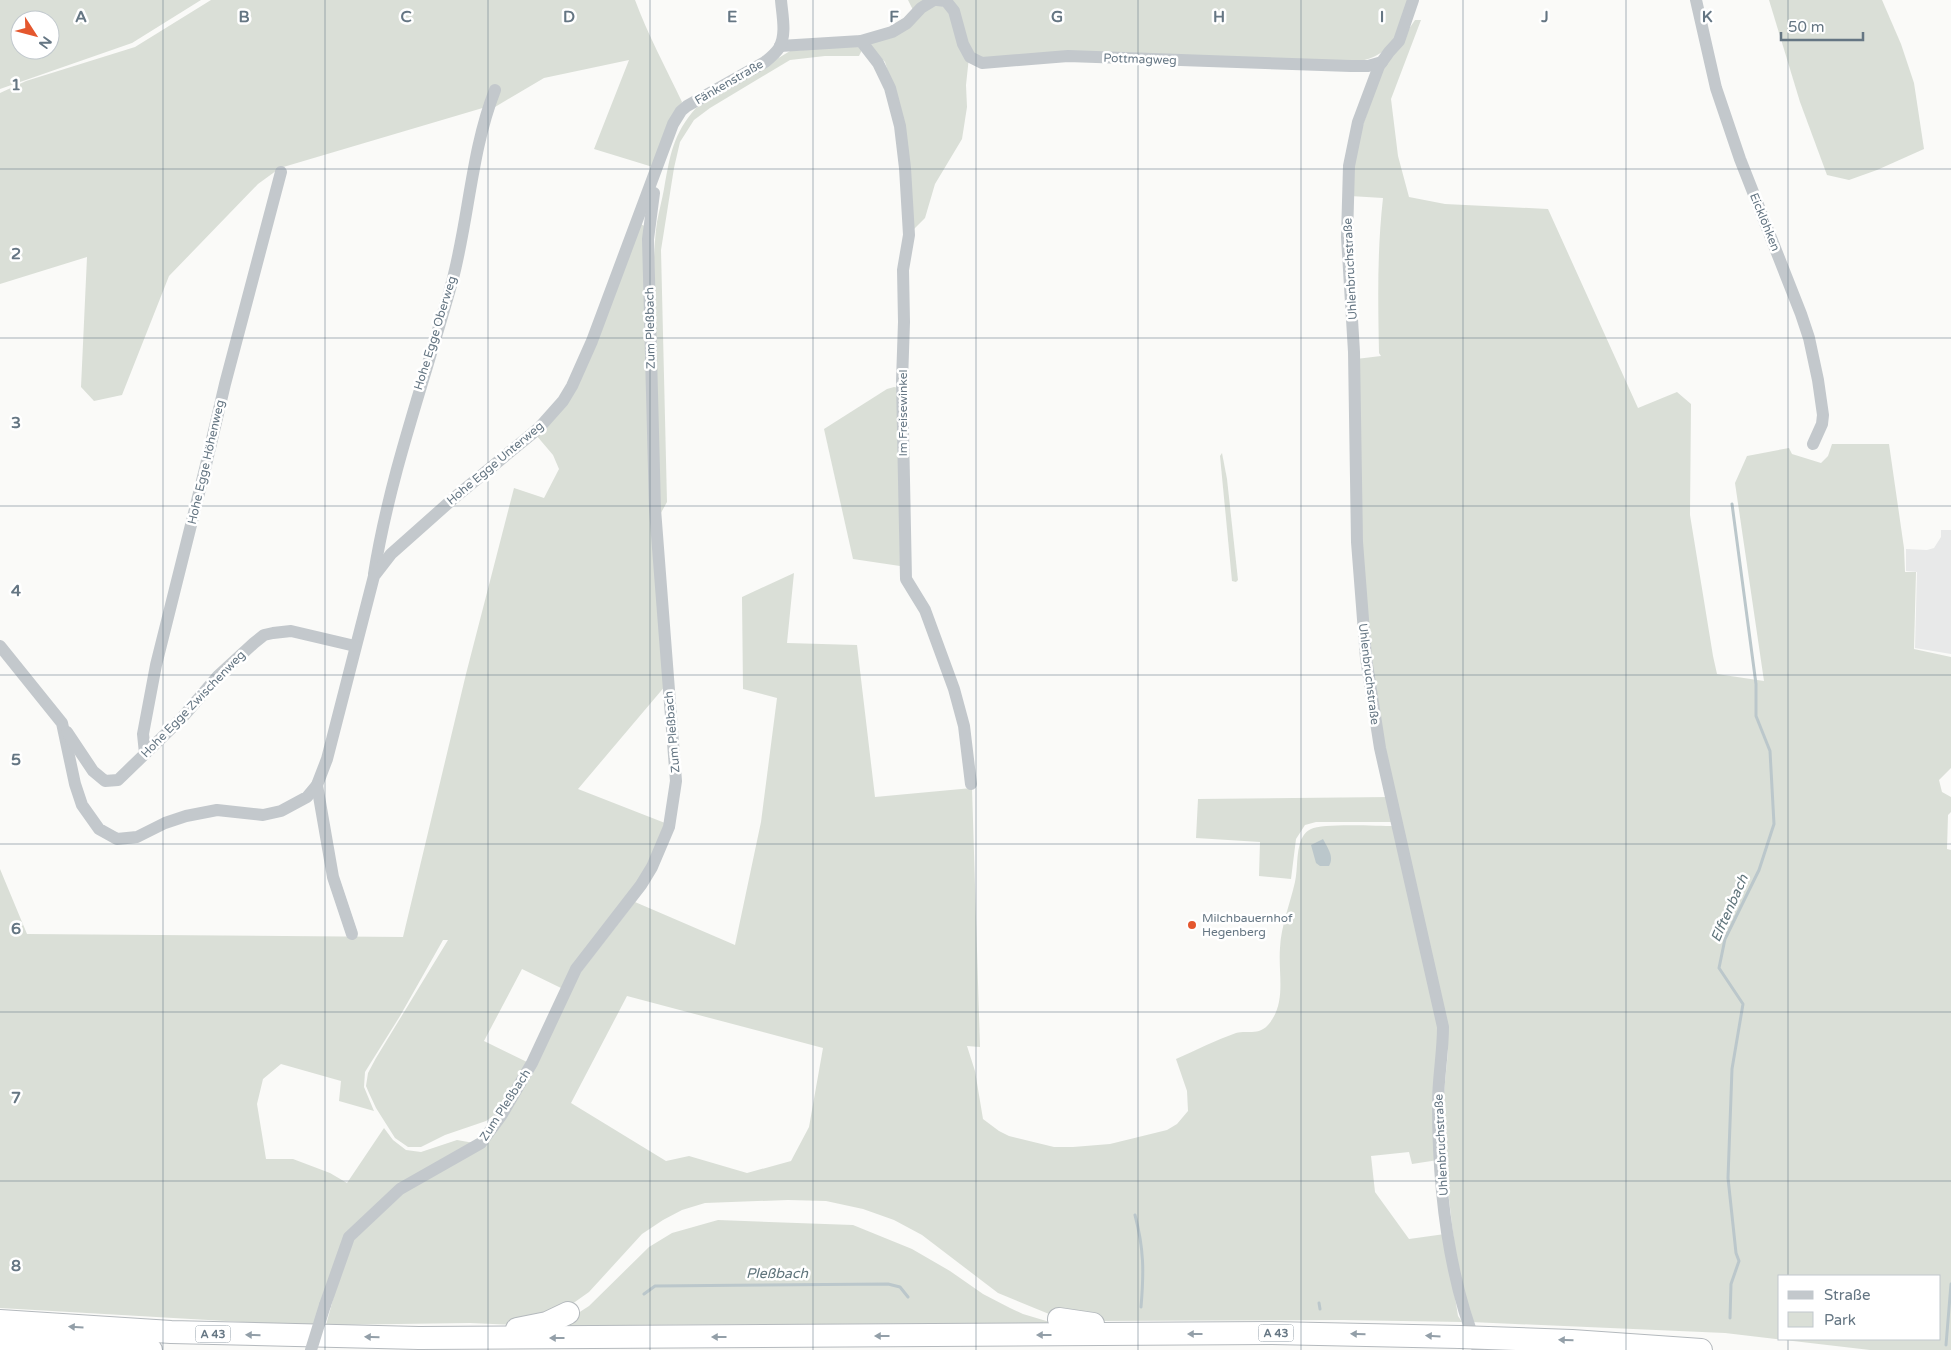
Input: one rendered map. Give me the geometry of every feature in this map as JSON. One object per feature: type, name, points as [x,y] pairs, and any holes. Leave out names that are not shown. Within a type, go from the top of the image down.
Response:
[{"type":"highway","points":[[419,1338],[526,1328],[546,1323],[568,1312]]},
{"type":"highway","points":[[1059,1319],[1145,1334]]},
{"type":"highway","name":"A 43","points":[[0,1322],[170,1332],[419,1338],[1310,1334],[1460,1337],[1483,1344],[1590,1342],[1702,1350]]},
{"type":"highway","points":[[0,1340],[151,1350]]},
{"type":"street","points":[[780,46],[783,26],[781,0]]},
{"type":"street","name":"Pottmagweg","points":[[780,46],[861,42],[892,32],[907,24],[921,8],[936,0],[946,1],[954,11],[963,44],[970,58],[982,62],[1068,56],[1351,66],[1368,66],[1382,62]]},
{"type":"street","name":"Uhlenbruchstraße","points":[[1413,0],[1399,42],[1382,62],[1358,122],[1349,166],[1347,201],[1348,268],[1354,352],[1357,542],[1366,658],[1378,740],[1443,1028],[1443,1051],[1438,1102],[1442,1184],[1451,1251],[1460,1299],[1467,1323],[1483,1344]]},
{"type":"street","name":"Eicklöhken","points":[[1696,0],[1716,88],[1740,159],[1801,314],[1814,357],[1823,415],[1822,424],[1813,444]]},
{"type":"street","name":"Im Freisewinkel","points":[[861,42],[878,63],[890,88],[900,126],[905,168],[909,235],[903,270],[902,381],[906,579],[924,610],[952,684],[964,726],[971,784]]},
{"type":"street","name":"Fänkenstraße","points":[[687,106],[765,62],[780,46]]},
{"type":"street","name":"Hohe Egge Oberweg","points":[[374,576],[392,484],[452,282],[473,172],[495,90]]},
{"type":"street","name":"Hohe Egge Unterweg","points":[[0,646],[62,723],[75,784],[82,805],[99,829],[117,839],[137,837],[172,820],[217,810],[263,815],[281,811],[307,797],[317,785],[327,759],[374,576],[391,554],[454,498],[539,428],[563,401],[572,386],[592,341],[659,166],[667,138],[681,111],[687,106]]},
{"type":"street","name":"Zum Pleßbach","points":[[311,1350],[349,1237],[400,1190],[481,1143],[500,1116],[532,1063],[576,969],[641,885],[652,867],[669,827],[676,781],[676,767],[655,509],[648,260],[650,220],[659,166]]},
{"type":"street","name":"Hohe Egge Höhenweg","points":[[145,753],[143,734],[156,665],[201,488],[224,384],[281,172]]},
{"type":"street","name":"Hohe Egge Zwischenweg","points":[[62,723],[93,771],[105,781],[118,780],[181,719],[224,671],[264,636],[282,630],[355,646]]},
{"type":"street","points":[[317,785],[333,877],[352,934]]},
{"type":"shaded area","points":[[1941,530],[1951,530],[1951,654],[1915,648],[1917,572],[1906,571],[1906,549],[1927,550],[1934,548],[1941,537]]},
{"type":"shaded area","points":[[1323,839],[1331,856],[1329,866],[1320,866],[1316,863],[1311,845]]},
{"type":"green space","points":[[0,0],[201,0],[132,43],[0,89]]},
{"type":"green space","points":[[211,0],[635,0],[651,39],[682,102],[656,168],[594,149],[629,60],[544,78],[495,107],[486,107],[280,168],[258,184],[169,276],[122,395],[94,401],[81,387],[87,257],[0,284],[0,93],[26,81],[135,47]]},
{"type":"green space","points":[[908,0],[1410,0],[1398,32],[1388,48],[1380,54],[1357,62],[969,57],[966,85],[967,107],[962,139],[935,184],[925,218],[910,233],[904,124],[885,62],[862,37],[875,36],[914,12]]},
{"type":"green space","points":[[1769,0],[1882,0],[1901,44],[1914,83],[1924,149],[1849,180],[1827,175],[1800,102]]},
{"type":"green space","points":[[1415,20],[1421,20],[1391,99],[1398,156],[1409,197],[1445,204],[1548,209],[1638,408],[1677,392],[1691,404],[1690,515],[1717,674],[1764,681],[1735,483],[1747,456],[1789,448],[1792,454],[1821,463],[1828,456],[1832,444],[1889,444],[1904,548],[1905,572],[1916,572],[1914,649],[1951,657],[1951,768],[1939,780],[1942,792],[1951,797],[1951,812],[1948,815],[1947,849],[1951,850],[1951,1350],[1870,1350],[1785,1340],[1941,1340],[1941,1275],[1778,1275],[1778,1339],[1725,1333],[1471,1322],[1455,1250],[1447,1182],[1442,1113],[1448,1051],[1378,723],[1372,656],[1365,615],[1356,359],[1381,356],[1379,353],[1378,276],[1383,198],[1350,196],[1353,154],[1383,67]]},
{"type":"green space","points":[[852,46],[863,48],[859,56],[825,56],[790,60],[710,108],[694,120],[680,142],[661,250],[667,502],[657,520],[654,257],[658,218],[671,155],[677,136],[696,108],[790,51]]},
{"type":"green space","points":[[640,224],[647,227],[666,685],[578,789],[665,823],[649,866],[561,988],[522,969],[484,1041],[527,1062],[496,1114],[486,1121],[445,1135],[421,1147],[408,1147],[395,1138],[376,1108],[366,1086],[368,1073],[376,1058],[448,940],[443,940],[400,1016],[365,1072],[364,1087],[374,1111],[339,1101],[341,1081],[281,1064],[263,1079],[257,1104],[266,1159],[293,1159],[330,1173],[347,1183],[384,1128],[393,1140],[406,1150],[421,1152],[457,1140],[474,1143],[348,1235],[313,1326],[0,1308],[0,869],[27,934],[403,937],[466,674],[514,488],[544,498],[559,469],[553,455],[536,435],[559,413]]},
{"type":"green space","points":[[899,388],[900,566],[853,559],[824,429],[887,389]]},
{"type":"green space","points":[[1222,453],[1227,479],[1238,580],[1236,582],[1232,581],[1220,456]]},
{"type":"green space","points":[[794,573],[787,643],[857,645],[875,797],[972,788],[980,1047],[967,1046],[975,1071],[983,1119],[1009,1136],[1054,1147],[1073,1147],[1110,1144],[1167,1130],[1177,1124],[1188,1111],[1187,1091],[1176,1059],[1236,1033],[1252,1032],[1264,1028],[1274,1016],[1278,1007],[1280,998],[1282,931],[1295,882],[1299,845],[1304,835],[1311,829],[1326,826],[1394,826],[1439,1014],[1438,1160],[1412,1164],[1409,1152],[1371,1156],[1375,1192],[1409,1239],[1445,1234],[1458,1316],[1462,1322],[1343,1320],[1095,1321],[1049,1314],[998,1293],[922,1235],[894,1220],[863,1209],[826,1201],[788,1200],[705,1203],[682,1210],[642,1234],[589,1292],[565,1309],[517,1325],[470,1323],[326,1325],[350,1237],[401,1191],[483,1145],[580,973],[635,902],[735,945],[761,822],[777,698],[743,689],[742,597]],"holes":[[[627,996],[823,1048],[809,1127],[791,1161],[747,1173],[689,1156],[666,1161],[571,1103]]]},
{"type":"green space","points":[[1390,797],[1395,822],[1316,822],[1305,825],[1296,839],[1291,879],[1259,876],[1260,842],[1196,838],[1198,799]]},
{"type":"green space","points":[[718,1220],[853,1225],[912,1249],[950,1271],[983,1294],[1010,1308],[1053,1323],[550,1327],[572,1317],[589,1306],[649,1247],[672,1233]]},
{"type":"waterway","name":"Elftenbach","points":[[1730,1318],[1731,1284],[1739,1261],[1736,1253],[1728,1178],[1732,1069],[1743,1004],[1719,968],[1725,939],[1759,870],[1774,824],[1770,751],[1756,716],[1756,684],[1732,504]]},
{"type":"waterway","points":[[1135,1215],[1143,1261],[1141,1307]]},
{"type":"waterway","name":"Pleßbach","points":[[644,1294],[655,1286],[888,1284],[900,1287],[908,1297]]},
{"type":"waterway","points":[[1946,1345],[1951,1284]]},
{"type":"waterway","points":[[1319,1303],[1320,1309]]},
{"type":"place","name":"Milchbauernhof Hegenberg","points":[[1192,925]]}]
